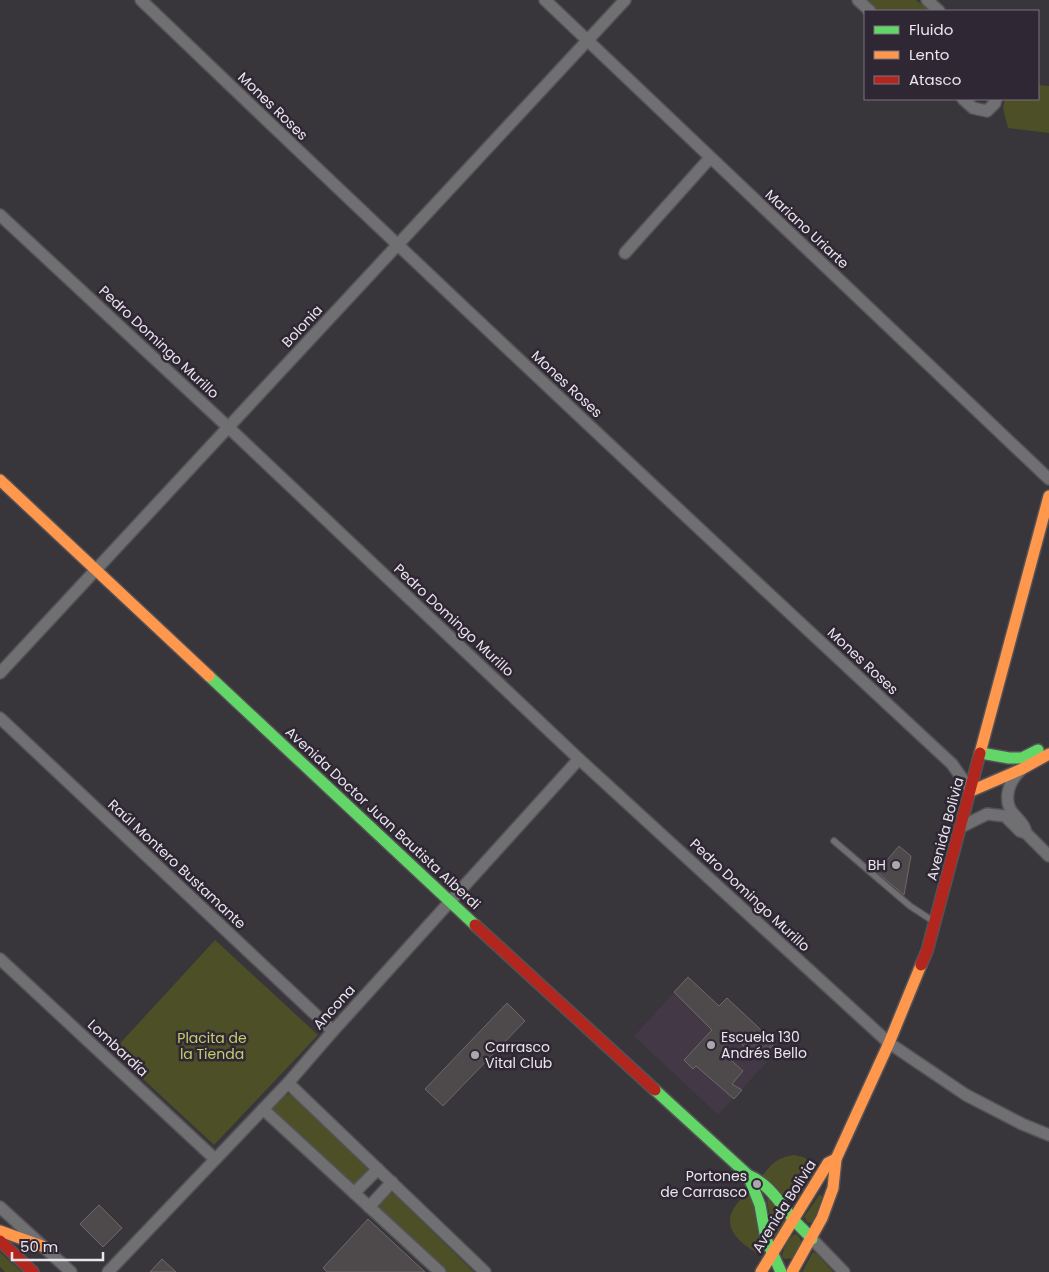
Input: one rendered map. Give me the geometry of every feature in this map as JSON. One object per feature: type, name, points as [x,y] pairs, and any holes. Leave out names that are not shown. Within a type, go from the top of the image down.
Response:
[{"type":"street","name":"Mones Roses","points":[[141,0],[398,246],[726,555],[952,764],[971,791]]},
{"type":"street","name":"Mariano Uriarte","points":[[545,0],[1049,480]]},
{"type":"street","name":"Bolonia","points":[[0,673],[95,568],[398,246],[625,0]]},
{"type":"street","points":[[858,0],[869,10]]},
{"type":"street","points":[[927,0],[938,10]]},
{"type":"street","points":[[964,100],[973,108],[987,111],[996,100]]},
{"type":"street","points":[[625,253],[710,158]]},
{"type":"street","name":"Pedro Domingo Murillo","points":[[0,215],[228,427],[579,759],[889,1043],[966,1095],[1006,1116],[1049,1135]]},
{"type":"street","name":"Avenida Doctor Juan Bautista Alberdi","points":[[0,480],[450,902],[748,1175],[754,1177],[773,1192],[793,1219],[812,1239]]},
{"type":"street","name":"Avenida Bolivia","points":[[792,1272],[812,1239],[823,1215],[837,1172],[836,1159],[917,978],[935,922],[971,791],[1049,496]]},
{"type":"street","name":"Raúl Montero Bustamante","points":[[0,718],[333,1031]]},
{"type":"street","points":[[981,753],[1009,758],[1022,758],[1049,745]]},
{"type":"street","points":[[971,791],[1022,769],[1049,754]]},
{"type":"street","name":"Ancona","points":[[108,1272],[288,1083],[579,759]]},
{"type":"street","points":[[1022,769],[1010,785],[1008,799],[1010,808],[1024,826],[1026,833]]},
{"type":"street","points":[[961,827],[988,814],[1005,816],[1020,831],[1026,833],[1049,856]]},
{"type":"street","name":"Lombardía","points":[[0,959],[215,1159]]},
{"type":"street","points":[[288,1083],[485,1272]]},
{"type":"street","points":[[263,1109],[440,1272]]},
{"type":"street","name":"Avenida Bolivia","points":[[761,1272],[828,1163],[836,1159]]},
{"type":"street","points":[[354,1194],[378,1169]]},
{"type":"street","name":"Avenida Doctor Juan Bautista Alberdi","points":[[748,1175],[760,1205],[766,1239],[781,1272]]},
{"type":"street","points":[[369,1207],[392,1182]]},
{"type":"street","points":[[0,1207],[71,1272]]},
{"type":"street","points":[[0,1231],[42,1246]]},
{"type":"street","points":[[812,1239],[844,1272]]},
{"type":"street","points":[[0,1241],[33,1272]]},
{"type":"lane","points":[[834,841],[910,906],[935,922]]},
{"type":"shaded area","name":"Escuela 130 Andrés Bello","points":[[688,977],[719,1006],[727,998],[780,1048],[718,1115],[634,1036]]},
{"type":"green space","points":[[863,0],[916,0],[929,10],[874,10]]},
{"type":"green space","points":[[1039,85],[1049,86],[1049,133],[1008,128],[1003,108],[1005,100],[1039,100]]},
{"type":"green space","name":"Placita de la Tienda","points":[[215,940],[318,1035],[214,1145],[113,1051]]},
{"type":"green space","points":[[289,1094],[298,1099],[367,1167],[368,1171],[353,1187],[271,1111],[278,1101]]},
{"type":"green space","points":[[794,1155],[803,1157],[819,1166],[800,1198],[788,1200],[762,1176],[775,1162],[784,1157]]},
{"type":"green space","points":[[747,1191],[752,1197],[762,1257],[744,1245],[731,1228],[731,1214]]},
{"type":"green space","points":[[389,1193],[394,1194],[474,1272],[445,1272],[377,1207]]},
{"type":"green space","points":[[820,1194],[822,1197],[813,1222],[808,1223],[804,1217]]},
{"type":"green space","points":[[768,1198],[786,1219],[774,1240],[767,1200]]},
{"type":"green space","points":[[796,1234],[801,1240],[799,1249],[793,1258],[785,1259],[782,1257],[785,1247],[791,1237]]},
{"type":"green space","points":[[0,1252],[22,1272],[5,1272],[0,1267]]},
{"type":"green space","points":[[813,1252],[818,1255],[833,1272],[802,1272]]},
{"type":"building","name":"BH","points":[[899,846],[911,856],[904,895],[877,872]]},
{"type":"building","points":[[688,977],[719,1006],[727,998],[775,1043],[758,1059],[734,1037],[721,1051],[743,1071],[732,1084],[742,1090],[734,1099],[696,1066],[693,1069],[684,1060],[712,1030],[674,992]]},
{"type":"building","name":"Carrasco Vital Club","points":[[507,1003],[525,1021],[443,1106],[425,1089]]},
{"type":"building","points":[[99,1205],[122,1228],[103,1247],[80,1224]]},
{"type":"building","points":[[368,1219],[425,1272],[327,1272],[323,1268]]},
{"type":"building","points":[[162,1259],[176,1272],[150,1272]]},
{"type":"traffic: fast","points":[[209,676],[475,925]]},
{"type":"traffic: fast","points":[[981,753],[1009,758],[1022,758],[1038,750]]},
{"type":"traffic: fast","points":[[655,1090],[748,1175],[768,1188],[812,1239]]},
{"type":"traffic: fast","points":[[748,1175],[760,1205],[766,1239],[781,1272]]},
{"type":"traffic: slow","points":[[0,480],[209,676]]},
{"type":"traffic: slow","points":[[980,753],[1049,496]]},
{"type":"traffic: slow","points":[[971,791],[1022,769],[1049,754]]},
{"type":"traffic: slow","points":[[792,1272],[822,1218],[833,1188],[836,1159],[889,1043],[921,965]]},
{"type":"traffic: slow","points":[[761,1272],[828,1163],[836,1159]]},
{"type":"traffic: slow","points":[[0,1231],[42,1246]]},
{"type":"traffic: jam","points":[[921,965],[927,951],[980,753]]},
{"type":"traffic: jam","points":[[475,925],[655,1090]]},
{"type":"traffic: jam","points":[[0,1241],[33,1272]]},
{"type":"place","name":"BH","points":[[896,865]]},
{"type":"place","name":"Escuela 130 Andrés Bello","points":[[711,1045]]},
{"type":"place","name":"Carrasco Vital Club","points":[[475,1055]]},
{"type":"place","name":"Portones de Carrasco","points":[[757,1184]]}]
